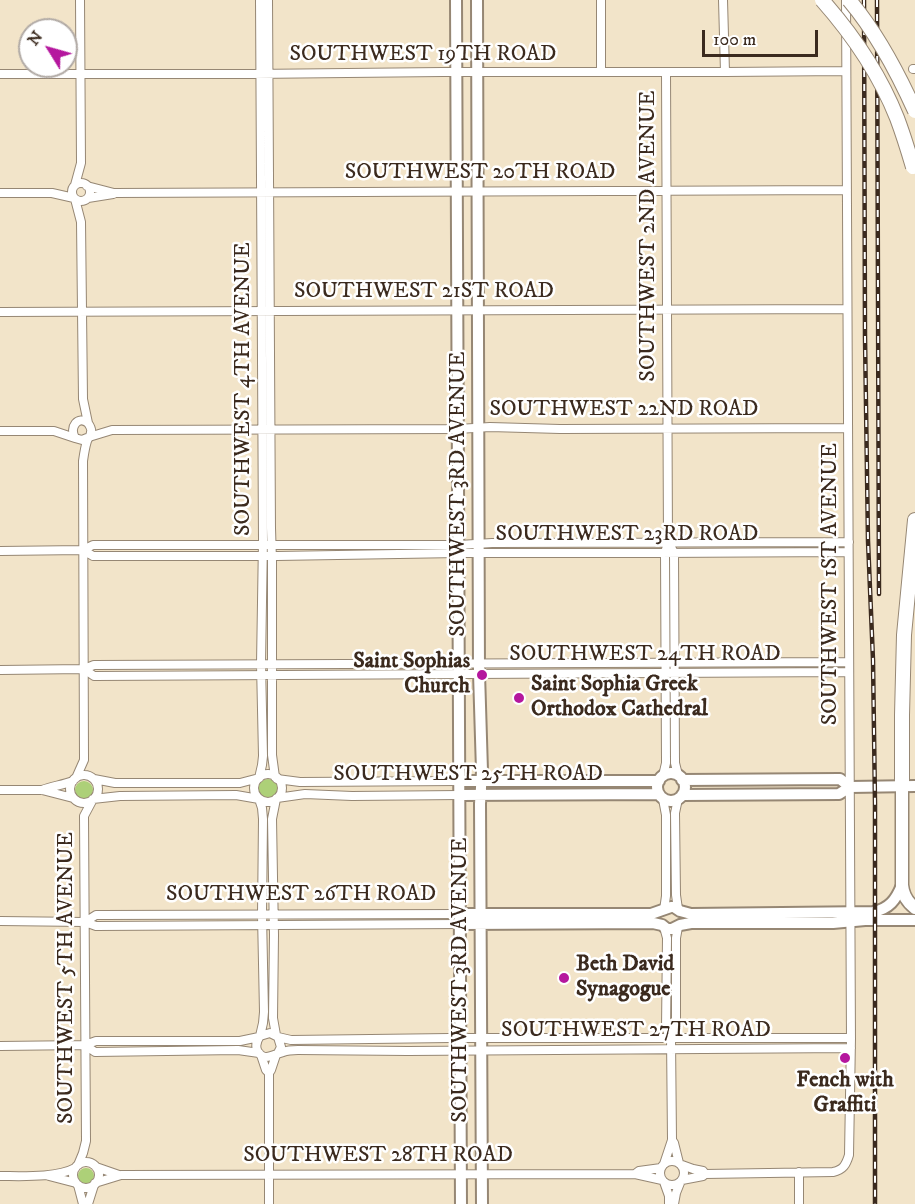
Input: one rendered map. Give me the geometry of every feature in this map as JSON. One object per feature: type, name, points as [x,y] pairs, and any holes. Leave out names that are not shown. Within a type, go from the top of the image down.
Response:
[{"type":"highway","points":[[822,0],[848,31],[874,71],[896,117],[914,172]]},
{"type":"highway","points":[[847,0],[869,27],[889,58],[915,111]]},
{"type":"highway","points":[[908,786],[902,715],[904,635],[915,520]]},
{"type":"main road","name":"SOUTHWEST 3RD AVENUE","points":[[456,0],[461,1204]]},
{"type":"main road","name":"SOUTHWEST 3RD AVENUE","points":[[477,0],[482,1204]]},
{"type":"main road","points":[[850,787],[840,779],[680,778],[672,774],[661,778],[657,788],[661,796],[670,801],[680,797],[839,794],[850,787],[908,786],[902,885],[905,896],[915,908]]},
{"type":"main road","name":"SOUTHWEST 25TH ROAD","points":[[460,781],[661,778]]},
{"type":"main road","points":[[680,778],[684,789],[680,797]]},
{"type":"main road","name":"SOUTHWEST 25TH ROAD","points":[[460,795],[661,796]]},
{"type":"main road","points":[[902,885],[892,903],[881,911],[851,917],[833,923],[691,923],[672,929],[663,926],[660,916],[663,910],[670,907],[691,914],[851,917],[915,920]]},
{"type":"main road","name":"SOUTHWEST 26TH ROAD","points":[[481,920],[651,914],[663,910]]},
{"type":"main road","points":[[679,910],[682,917],[679,926]]},
{"type":"main road","name":"SOUTHWEST 26TH ROAD","points":[[460,919],[653,923],[663,926]]},
{"type":"street","points":[[80,0],[81,163],[72,193],[81,222],[83,399],[91,430],[82,460],[84,760],[98,789],[96,797],[92,800]]},
{"type":"street","name":"SOUTHWEST 4TH AVENUE","points":[[260,0],[264,74],[267,545],[272,556],[272,755],[276,778]]},
{"type":"street","name":"SOUTHWEST 4TH AVENUE","points":[[264,74],[268,0]]},
{"type":"street","points":[[601,0],[601,72]]},
{"type":"street","points":[[723,0],[725,72]]},
{"type":"street","name":"SOUTHWEST 1ST AVENUE","points":[[799,1172],[839,1170],[844,1167],[849,1155],[851,917],[847,0]]},
{"type":"street","name":"SOUTHWEST 19TH ROAD","points":[[0,74],[846,71]]},
{"type":"street","name":"SOUTHWEST 2ND AVENUE","points":[[661,778],[666,763],[665,553],[668,543],[666,72]]},
{"type":"street","points":[[81,163],[90,191],[81,222]]},
{"type":"street","points":[[52,193],[80,184],[87,186]]},
{"type":"street","name":"SOUTHWEST 20TH ROAD","points":[[87,186],[114,193],[847,190]]},
{"type":"street","points":[[0,193],[52,193],[79,201],[87,199]]},
{"type":"street","name":"SOUTHWEST 20TH ROAD","points":[[87,199],[114,193]]},
{"type":"street","name":"SOUTHWEST 21ST ROAD","points":[[0,312],[847,309]]},
{"type":"street","points":[[82,460],[72,431],[83,399]]},
{"type":"street","points":[[54,431],[82,421],[88,424]]},
{"type":"street","name":"SOUTHWEST 22ND ROAD","points":[[88,424],[112,430],[458,429],[479,427],[848,428]]},
{"type":"street","name":"SOUTHWEST 22ND ROAD","points":[[88,438],[112,430]]},
{"type":"street","points":[[0,431],[54,431],[82,440],[88,438]]},
{"type":"street","name":"SOUTHWEST 23RD ROAD","points":[[83,550],[93,556],[272,556],[668,543],[849,542]]},
{"type":"street","points":[[668,543],[674,553],[675,763],[680,778]]},
{"type":"street","name":"SOUTHWEST 23RD ROAD","points":[[0,551],[83,550],[93,545],[267,545],[459,549]]},
{"type":"street","name":"SOUTHWEST 4TH AVENUE","points":[[259,778],[263,759],[262,556],[267,545]]},
{"type":"street","name":"SOUTHWEST 23RD ROAD","points":[[479,548],[665,553],[849,552]]},
{"type":"street","name":"SOUTHWEST 24TH ROAD","points":[[0,670],[84,669],[94,665],[273,664],[479,668],[665,663],[849,663]]},
{"type":"street","name":"SOUTHWEST 24TH ROAD","points":[[84,669],[94,676],[273,675],[459,668]]},
{"type":"street","name":"SOUTHWEST 24TH ROAD","points":[[479,668],[665,673],[849,672]]},
{"type":"street","points":[[75,799],[70,789],[84,760]]},
{"type":"street","points":[[42,790],[65,784],[84,775],[106,782],[120,783],[240,783],[267,775],[276,778],[281,788],[272,819],[273,1018],[281,1044],[269,1072],[269,1204]]},
{"type":"street","points":[[259,778],[254,787],[255,795],[262,808],[263,819],[264,1017],[256,1047],[269,1072]]},
{"type":"street","name":"SOUTHWEST 25TH ROAD","points":[[276,778],[300,782],[460,781]]},
{"type":"street","points":[[0,790],[42,790],[85,803],[120,796],[221,795],[242,796],[268,802],[277,799]]},
{"type":"street","name":"SOUTHWEST 25TH ROAD","points":[[277,799],[305,794],[460,795]]},
{"type":"street","points":[[661,796],[666,815],[666,896],[663,910]]},
{"type":"street","points":[[679,910],[676,895],[675,813],[680,797]]},
{"type":"street","name":"SOUTHWEST 5TH AVENUE","points":[[75,799],[84,816],[86,1141],[76,1167]]},
{"type":"street","name":"SOUTHWEST 5TH AVENUE","points":[[84,816],[92,800]]},
{"type":"street","name":"SOUTHWEST 26TH ROAD","points":[[85,922],[96,915],[274,915],[460,919]]},
{"type":"street","name":"SOUTHWEST 26TH ROAD","points":[[0,921],[85,922],[96,927],[274,926],[460,919]]},
{"type":"street","points":[[663,926],[667,938],[666,1029],[671,1038]]},
{"type":"street","points":[[669,1204],[669,1196],[660,1174],[672,1140],[671,1038],[676,1028],[676,935],[679,926]]},
{"type":"street","points":[[0,1046],[85,1045],[96,1041],[240,1041],[270,1033],[277,1036]]},
{"type":"street","name":"SOUTHWEST 27TH ROAD","points":[[277,1036],[291,1040],[851,1038]]},
{"type":"street","points":[[85,1045],[96,1052],[238,1050],[267,1057],[277,1054]]},
{"type":"street","name":"SOUTHWEST 27TH ROAD","points":[[277,1054],[298,1050],[851,1048]]},
{"type":"street","points":[[672,1140],[685,1173],[674,1204]]},
{"type":"street","name":"SOUTHWEST 5TH AVENUE","points":[[86,1141],[95,1166]]},
{"type":"street","points":[[663,1166],[673,1161],[703,1171],[705,1174]]},
{"type":"street","points":[[0,1176],[48,1176],[68,1172],[86,1162],[95,1166],[98,1176],[88,1204]]},
{"type":"street","name":"SOUTHWEST 28TH ROAD","points":[[95,1166],[121,1175]]},
{"type":"street","name":"SOUTHWEST 28TH ROAD","points":[[635,1174],[663,1166]]},
{"type":"street","points":[[76,1167],[73,1174],[83,1204]]},
{"type":"street","points":[[663,1181],[670,1185],[705,1174],[799,1172],[799,1204]]},
{"type":"street","name":"SOUTHWEST 28TH ROAD","points":[[94,1184],[121,1175],[635,1174],[663,1181]]},
{"type":"street","points":[[48,1176],[84,1188],[94,1184]]},
{"type":"green space","points":[[268,779],[275,782],[278,789],[275,796],[268,799],[261,796],[258,789],[261,782]]},
{"type":"green space","points":[[80,781],[88,781],[93,786],[91,797],[80,799],[75,794],[75,786]]},
{"type":"green space","points":[[86,1168],[92,1170],[94,1176],[92,1182],[86,1184],[80,1182],[78,1176],[80,1170]]},
{"type":"railway","points":[[864,0],[865,337],[875,803],[875,1204]]},
{"type":"railway","points":[[877,0],[879,594]]},
{"type":"place","name":"Saint Sophias Church","points":[[482,675]]},
{"type":"place","name":"Saint Sophia Greek Orthodox Cathedral","points":[[519,698]]},
{"type":"place","name":"Beth David Synagogue","points":[[564,978]]},
{"type":"place","name":"Fench with Graffiti","points":[[845,1058]]}]
